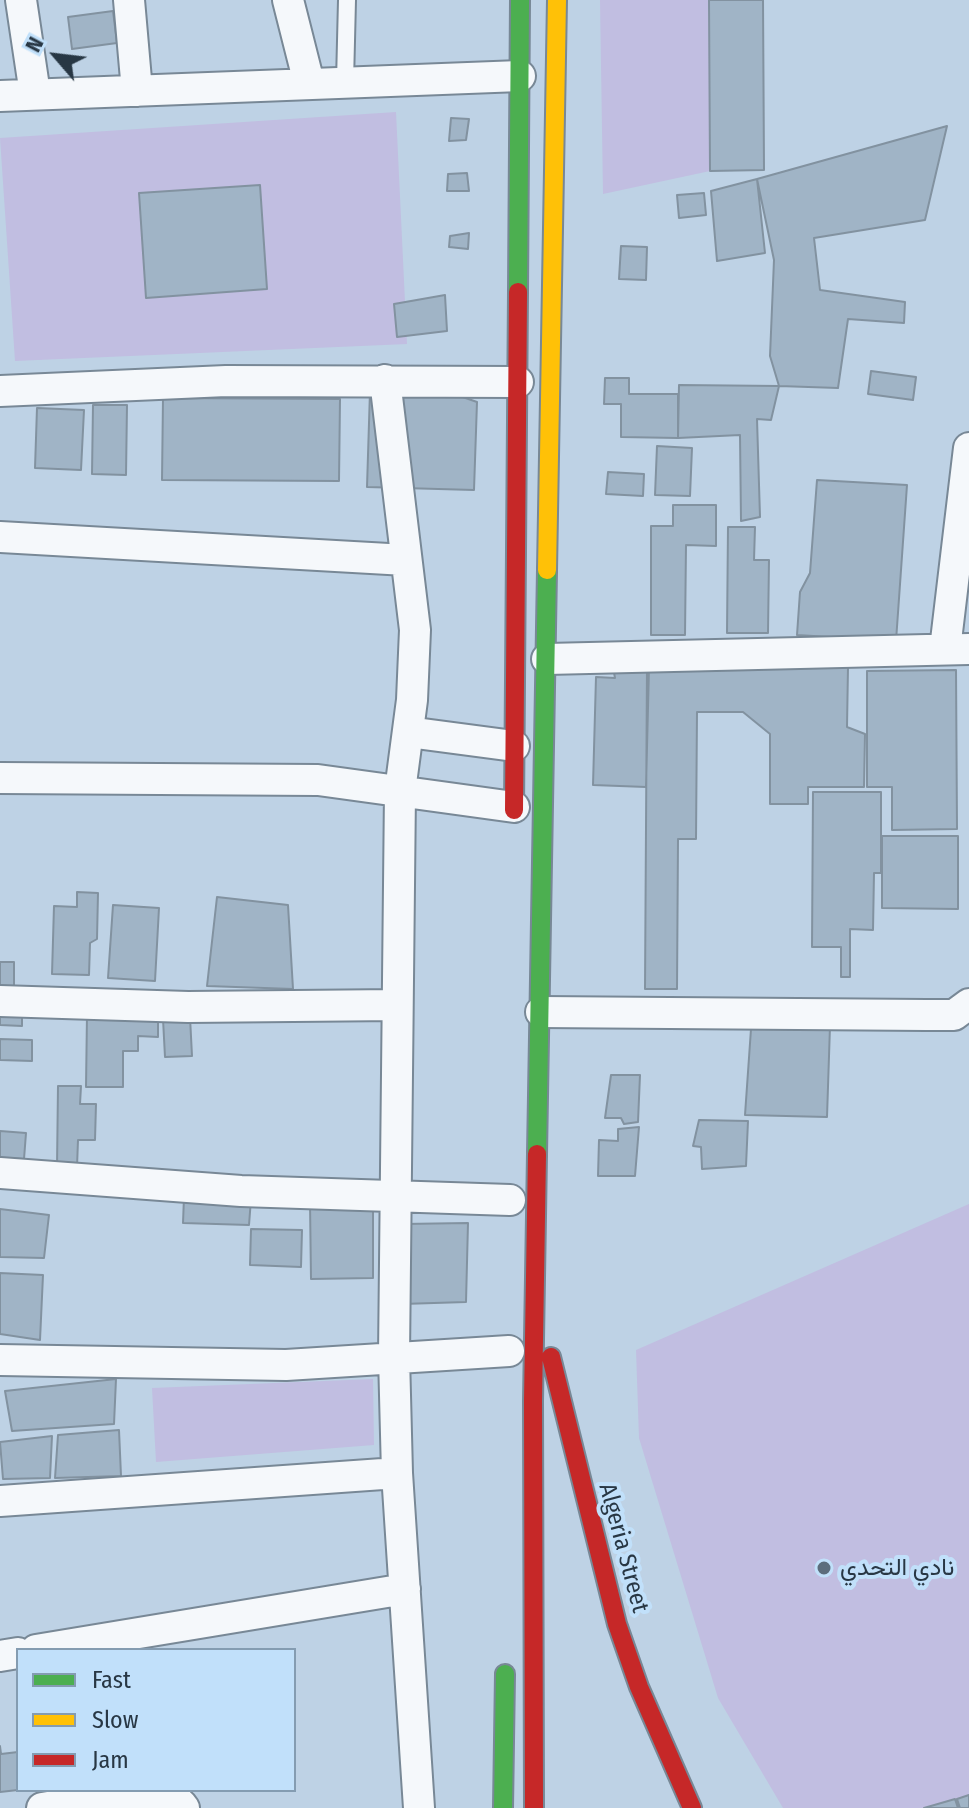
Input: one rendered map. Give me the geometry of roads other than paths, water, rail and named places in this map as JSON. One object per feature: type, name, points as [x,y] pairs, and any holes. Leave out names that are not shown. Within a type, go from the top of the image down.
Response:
[{"type":"main road","points":[[514,814],[520,0]]},
{"type":"main road","points":[[534,1808],[533,1401],[558,2]]},
{"type":"main road","name":"Algeria Street","points":[[536,1291],[617,1624],[639,1687],[692,1808]]},
{"type":"main road","points":[[510,1344],[533,1401],[553,1473]]},
{"type":"main road","points":[[503,1808],[505,1649]]},
{"type":"main road","points":[[614,1673],[630,1714]]},
{"type":"street","points":[[21,0],[35,94]]},
{"type":"street","points":[[129,0],[137,91]]},
{"type":"street","points":[[288,0],[309,83]]},
{"type":"street","points":[[0,96],[520,76]]},
{"type":"street","points":[[385,380],[415,630],[408,732],[400,791],[394,1356],[397,1473],[419,1808]]},
{"type":"street","points":[[0,391],[226,381],[518,382]]},
{"type":"street","points":[[547,659],[957,649],[969,448]]},
{"type":"street","points":[[0,537],[406,560]]},
{"type":"street","points":[[408,732],[514,746]]},
{"type":"street","points":[[0,778],[318,780],[400,791],[514,814]]},
{"type":"street","points":[[0,1001],[188,1007],[397,1005]]},
{"type":"street","points":[[541,1012],[954,1015],[969,1004]]},
{"type":"street","points":[[0,1173],[121,1185],[510,1200]]},
{"type":"street","points":[[0,1360],[286,1365],[510,1344]]},
{"type":"street","points":[[0,1501],[397,1473]]},
{"type":"street","points":[[48,1648],[405,1589]]},
{"type":"street","points":[[42,1808],[149,1792],[173,1797],[184,1808]]},
{"type":"lane","points":[[345,82],[347,0]]},
{"type":"place","name":"نادي التحدي","points":[[824,1568]]}]
